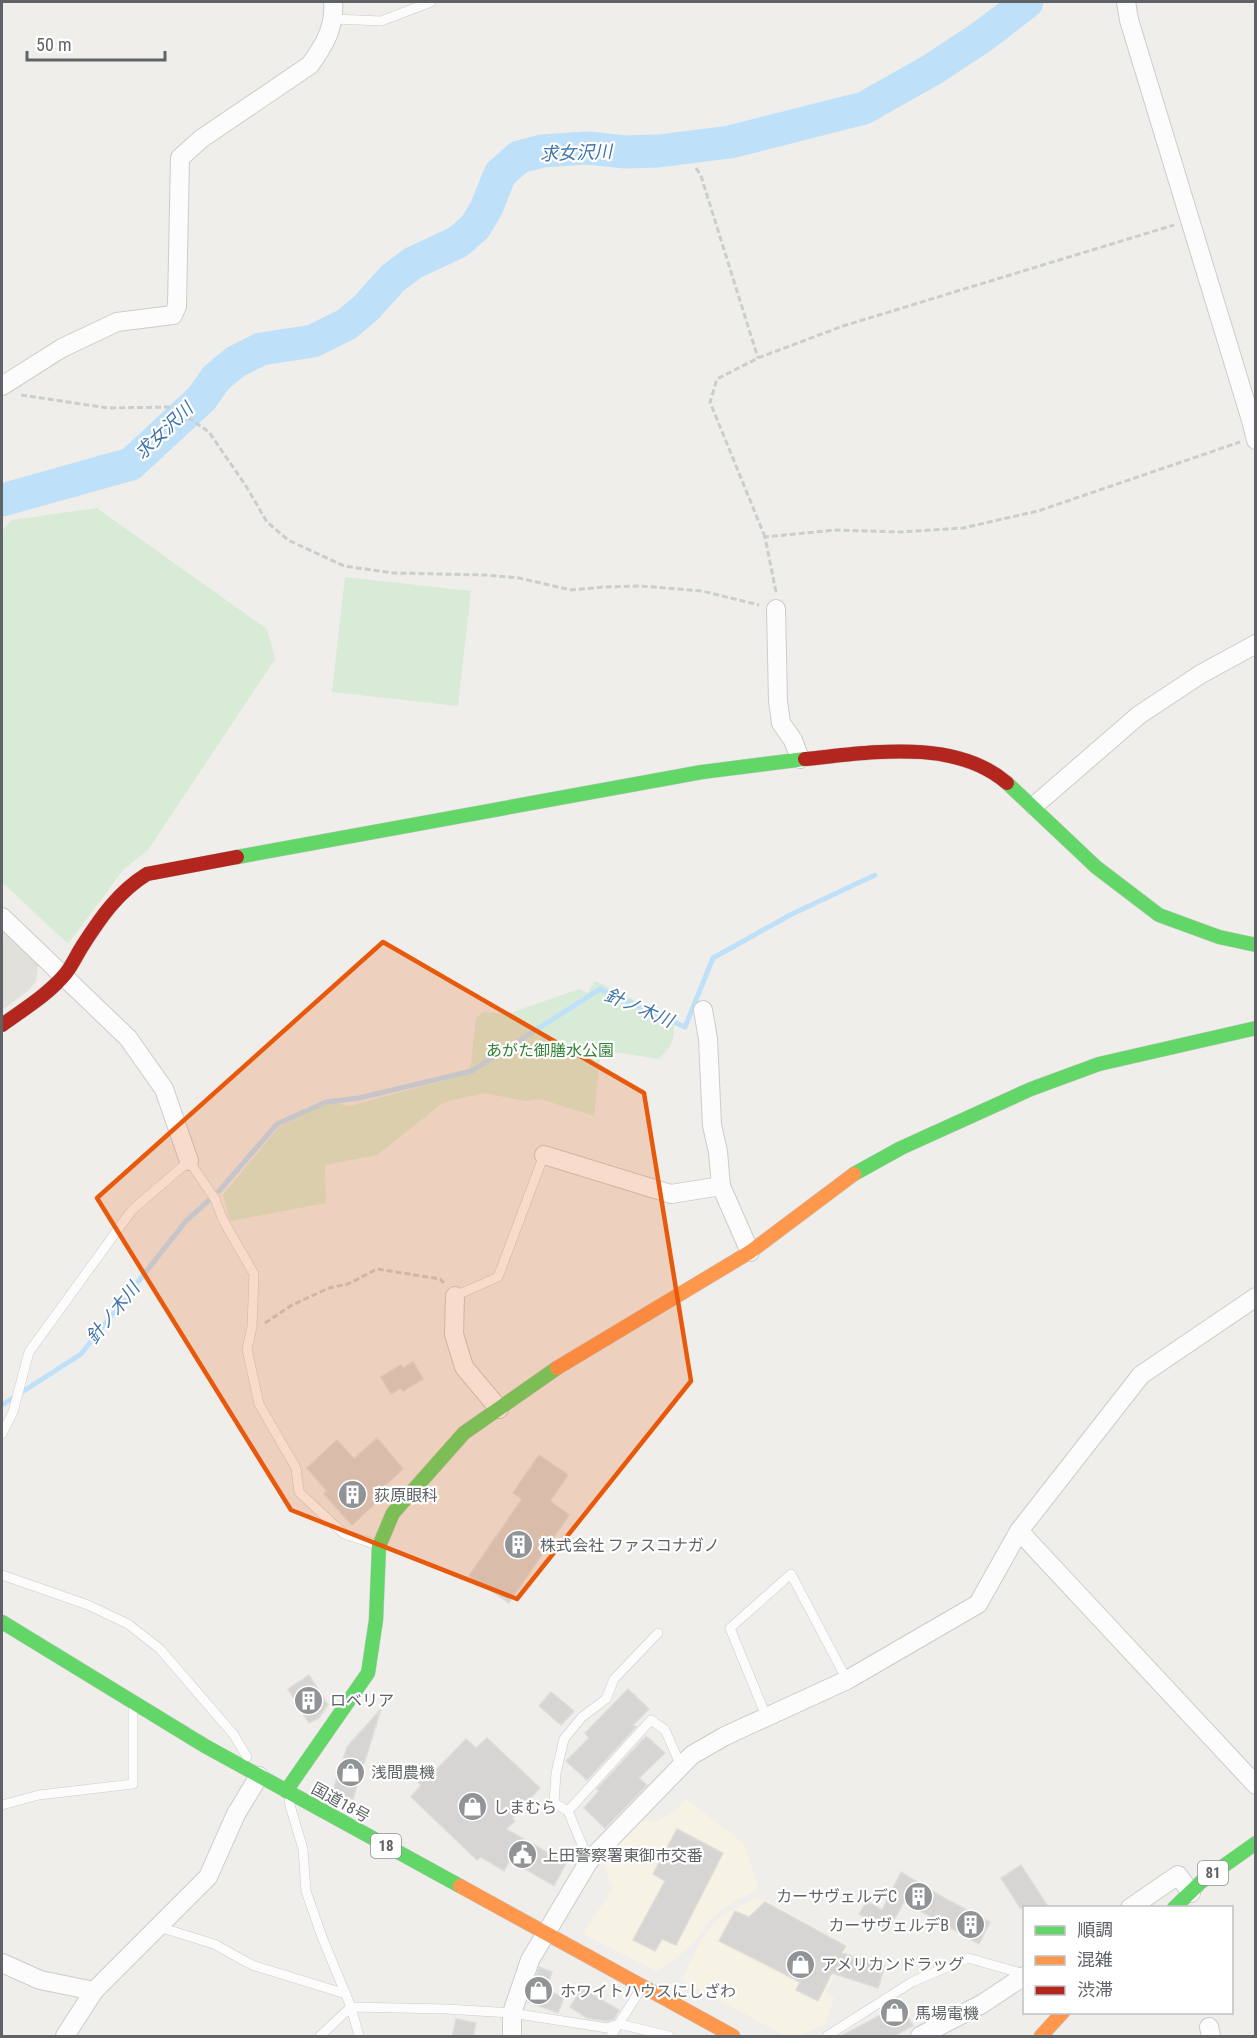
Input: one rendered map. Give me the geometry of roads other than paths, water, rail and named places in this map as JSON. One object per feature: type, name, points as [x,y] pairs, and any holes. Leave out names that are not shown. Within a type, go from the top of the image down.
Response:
[{"type":"main road","points":[[2,1025],[30,1006],[63,976],[117,895],[147,874],[605,788],[702,772],[876,752],[908,751],[940,754],[975,764],[1004,780],[1096,867],[1159,915],[1219,937],[1256,945]]},
{"type":"main road","points":[[286,1791],[368,1673],[376,1620],[379,1546],[393,1513],[464,1433],[560,1366],[750,1252],[850,1176],[902,1148],[1031,1089],[1099,1064],[1256,1028]]},
{"type":"main road","name":"国道18号","points":[[2,1622],[259,1776],[733,2037]]},
{"type":"main road","name":"81","points":[[1176,1906],[1201,1882],[1256,1843]]},
{"type":"main road","points":[[1041,2037],[1061,2014]]},
{"type":"street","points":[[1126,2],[1129,20],[1255,439]]},
{"type":"street","points":[[7,389],[62,348],[117,322],[173,315],[177,306],[180,158],[201,139],[310,65],[320,51],[333,10]]},
{"type":"street","points":[[776,609],[778,701],[782,723],[794,740],[800,759]]},
{"type":"street","points":[[1034,806],[1140,715],[1201,674],[1256,644]]},
{"type":"street","points":[[2,917],[128,1038],[164,1089],[189,1161]]},
{"type":"street","points":[[703,1010],[708,1039],[712,1125],[718,1152],[721,1186],[750,1252]]},
{"type":"street","points":[[544,1155],[671,1194],[721,1186]]},
{"type":"street","points":[[455,1296],[454,1334],[464,1367],[499,1409]]},
{"type":"street","points":[[512,2037],[512,2013],[530,1960],[589,1861],[692,1755],[766,1716],[847,1680],[978,1604],[1019,1531],[1141,1376],[1256,1298]]},
{"type":"street","points":[[1019,1531],[1256,1785]]},
{"type":"street","points":[[65,2037],[94,1991],[208,1877],[236,1814],[259,1776]]},
{"type":"street","points":[[1133,1906],[1178,1875],[1191,1893]]},
{"type":"street","points":[[2,1963],[40,1980],[94,1991]]},
{"type":"street","points":[[920,2037],[982,2004],[1023,1976]]},
{"type":"lane","points":[[333,10],[381,21],[431,2]]},
{"type":"lane","points":[[455,1296],[498,1277],[544,1155]]},
{"type":"lane","points":[[2,1434],[13,1412],[29,1352],[132,1210],[189,1161],[215,1199],[223,1220],[254,1274],[251,1331],[247,1349],[259,1404],[296,1468],[299,1492],[344,1534],[379,1546]]},
{"type":"lane","points":[[766,1716],[730,1628],[791,1574],[847,1680]]},
{"type":"lane","points":[[2,1575],[88,1605],[128,1624],[160,1649],[234,1735],[259,1776]]},
{"type":"lane","points":[[589,1861],[568,1811],[554,1803],[556,1773],[564,1739],[582,1717],[606,1699],[614,1680],[658,1633]]},
{"type":"lane","points":[[2,1805],[39,1795],[133,1784],[133,1702]]},
{"type":"lane","points":[[568,1811],[651,1720],[665,1730],[681,1766]]},
{"type":"lane","points":[[286,1791],[303,1849],[306,1892],[351,2007],[359,2037]]},
{"type":"lane","points":[[159,1927],[214,1944],[252,1965],[346,1994]]},
{"type":"lane","points":[[827,2037],[912,1982],[968,1958],[1023,1975]]},
{"type":"lane","points":[[611,2037],[642,1987]]},
{"type":"lane","points":[[320,2037],[351,2007],[512,2013],[607,2028],[619,2024],[669,2037]]},
{"type":"waterway","name":"求女沢川","points":[[2,500],[131,464],[202,398],[216,378],[235,362],[261,349],[313,341],[347,324],[366,308],[393,278],[413,263],[458,242],[475,227],[486,209],[500,174],[519,157],[542,151],[587,148],[626,152],[658,151],[730,142],[864,108],[933,69],[983,36],[1027,2]]},
{"type":"waterway","name":"針ノ木川","points":[[219,1191],[277,1124],[326,1102],[359,1098],[472,1071],[600,989],[685,1027],[713,958],[792,914],[875,875]]},
{"type":"waterway","name":"針ノ木川","points":[[2,1405],[81,1354],[186,1221],[208,1201]]},
{"type":"place","name":"荻原眼科","points":[[353,1495]]},
{"type":"place","name":"株式会社 ファスコナガノ","points":[[519,1545]]},
{"type":"place","name":"ロベリア","points":[[309,1700]]},
{"type":"place","name":"浅間農機","points":[[350,1772]]},
{"type":"place","name":"しまむら","points":[[472,1807]]},
{"type":"place","name":"上田警察署東御市交番","points":[[522,1855]]},
{"type":"place","name":"カーサヴェルデC","points":[[918,1896]]},
{"type":"place","name":"カーサヴェルデB","points":[[970,1925]]},
{"type":"place","name":"アメリカンドラッグ","points":[[800,1964]]},
{"type":"place","name":"ホワイトハウスにしざわ","points":[[539,1991]]},
{"type":"place","name":"馬場電機","points":[[894,2013]]},
{"type":"park label","name":"あがた御膳水公園","points":[[550,1050]]}]
